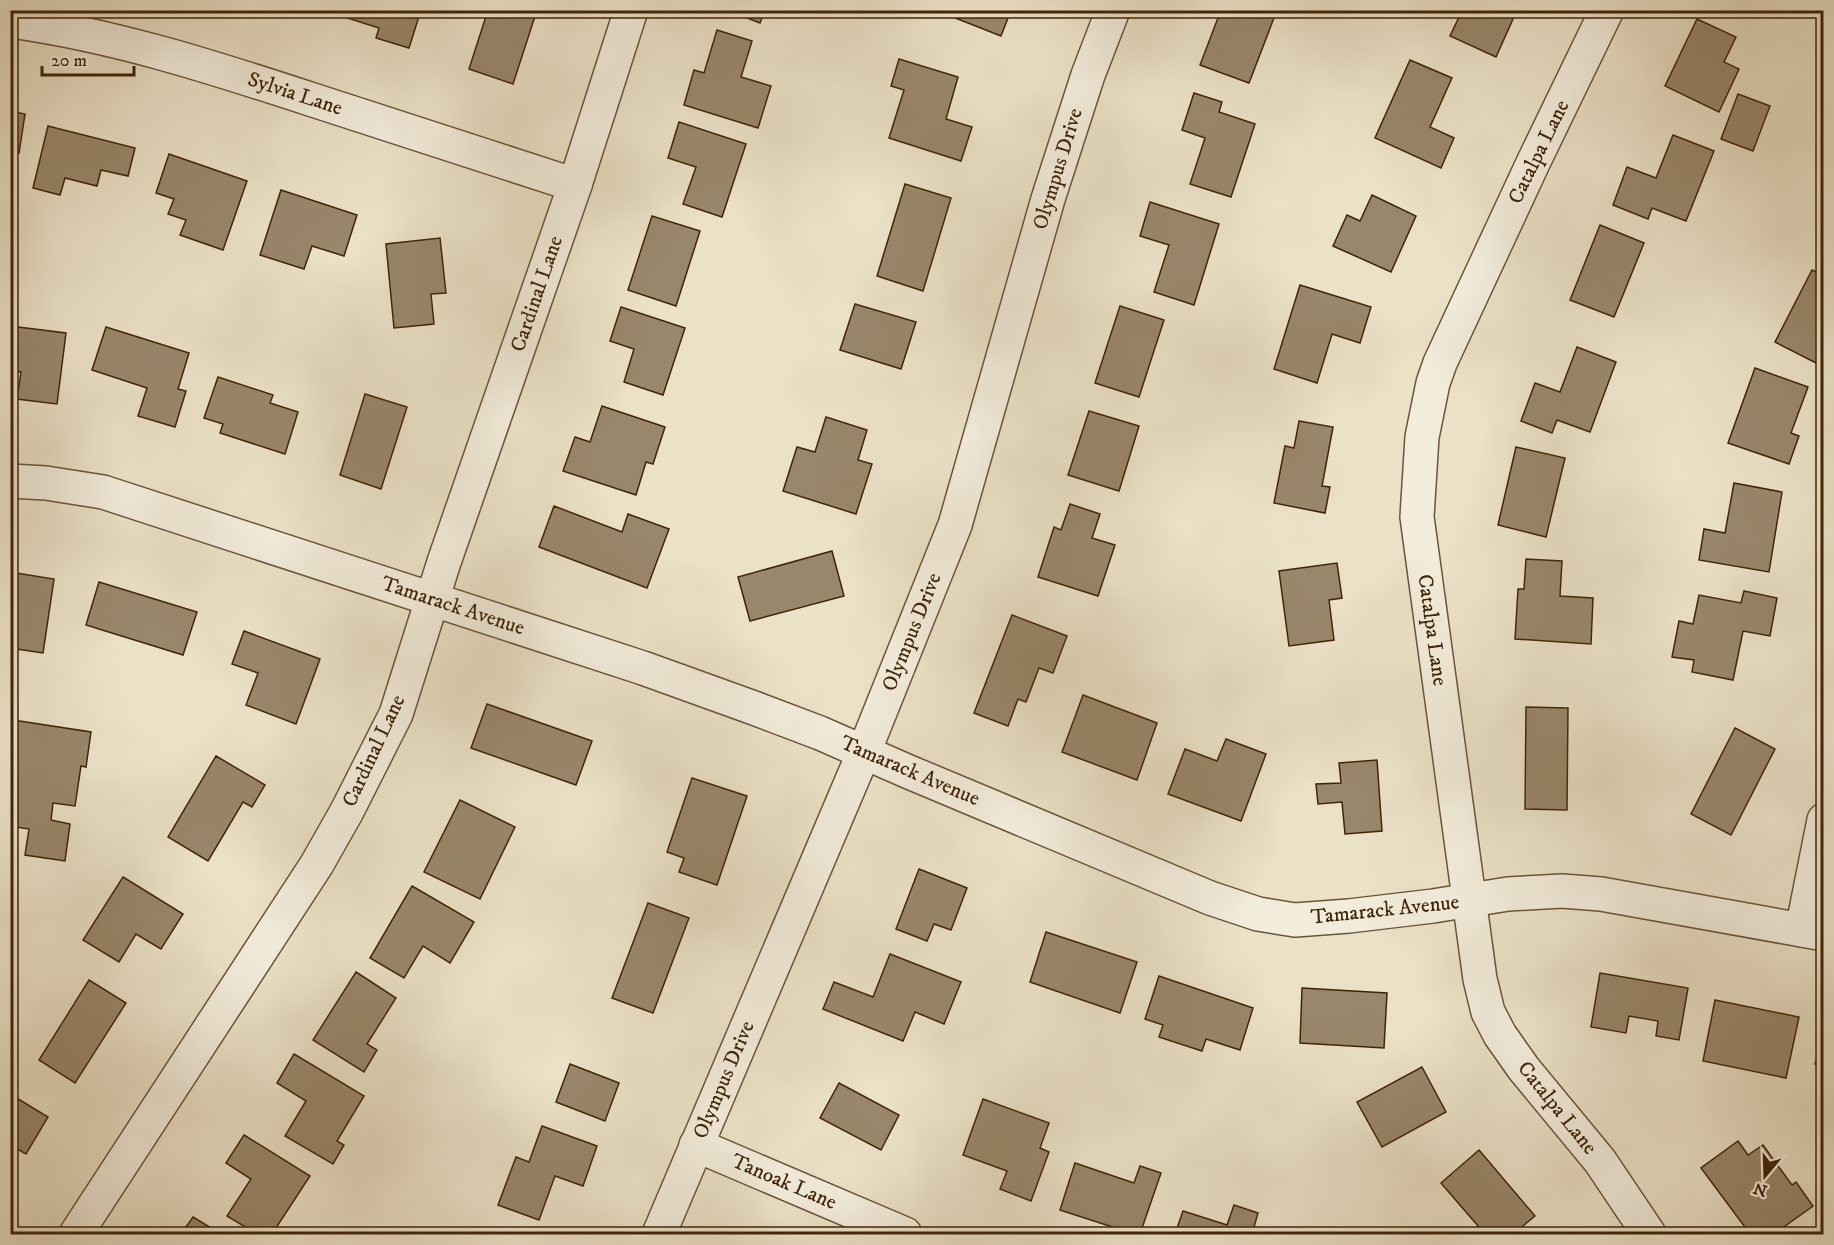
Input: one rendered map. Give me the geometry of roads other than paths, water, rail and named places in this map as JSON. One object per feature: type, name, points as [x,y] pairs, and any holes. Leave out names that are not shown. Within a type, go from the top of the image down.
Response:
[{"type":"street","name":"Cardinal Lane","points":[[76,1234],[317,864],[347,811],[396,714],[432,600],[575,185],[631,10]]},
{"type":"street","name":"Olympus Drive","points":[[659,1234],[864,752],[955,525],[1048,199],[1088,75],[1113,10]]},
{"type":"street","name":"Catalpa Lane","points":[[1607,10],[1440,363],[1433,383],[1422,437],[1417,517],[1480,979],[1488,1012],[1500,1035],[1524,1069],[1600,1161],[1649,1234]]},
{"type":"street","name":"Sylvia Lane","points":[[10,21],[42,25],[128,43],[236,74],[575,185]]},
{"type":"street","name":"Tamarack Avenue","points":[[10,481],[46,483],[103,492],[643,668],[809,729],[1210,898],[1258,914],[1295,920],[1349,916],[1532,892],[1562,891],[1601,894],[1813,932]]},
{"type":"street","points":[[1813,932],[1824,820]]},
{"type":"street","name":"Tanoak Lane","points":[[696,1145],[905,1234]]}]
